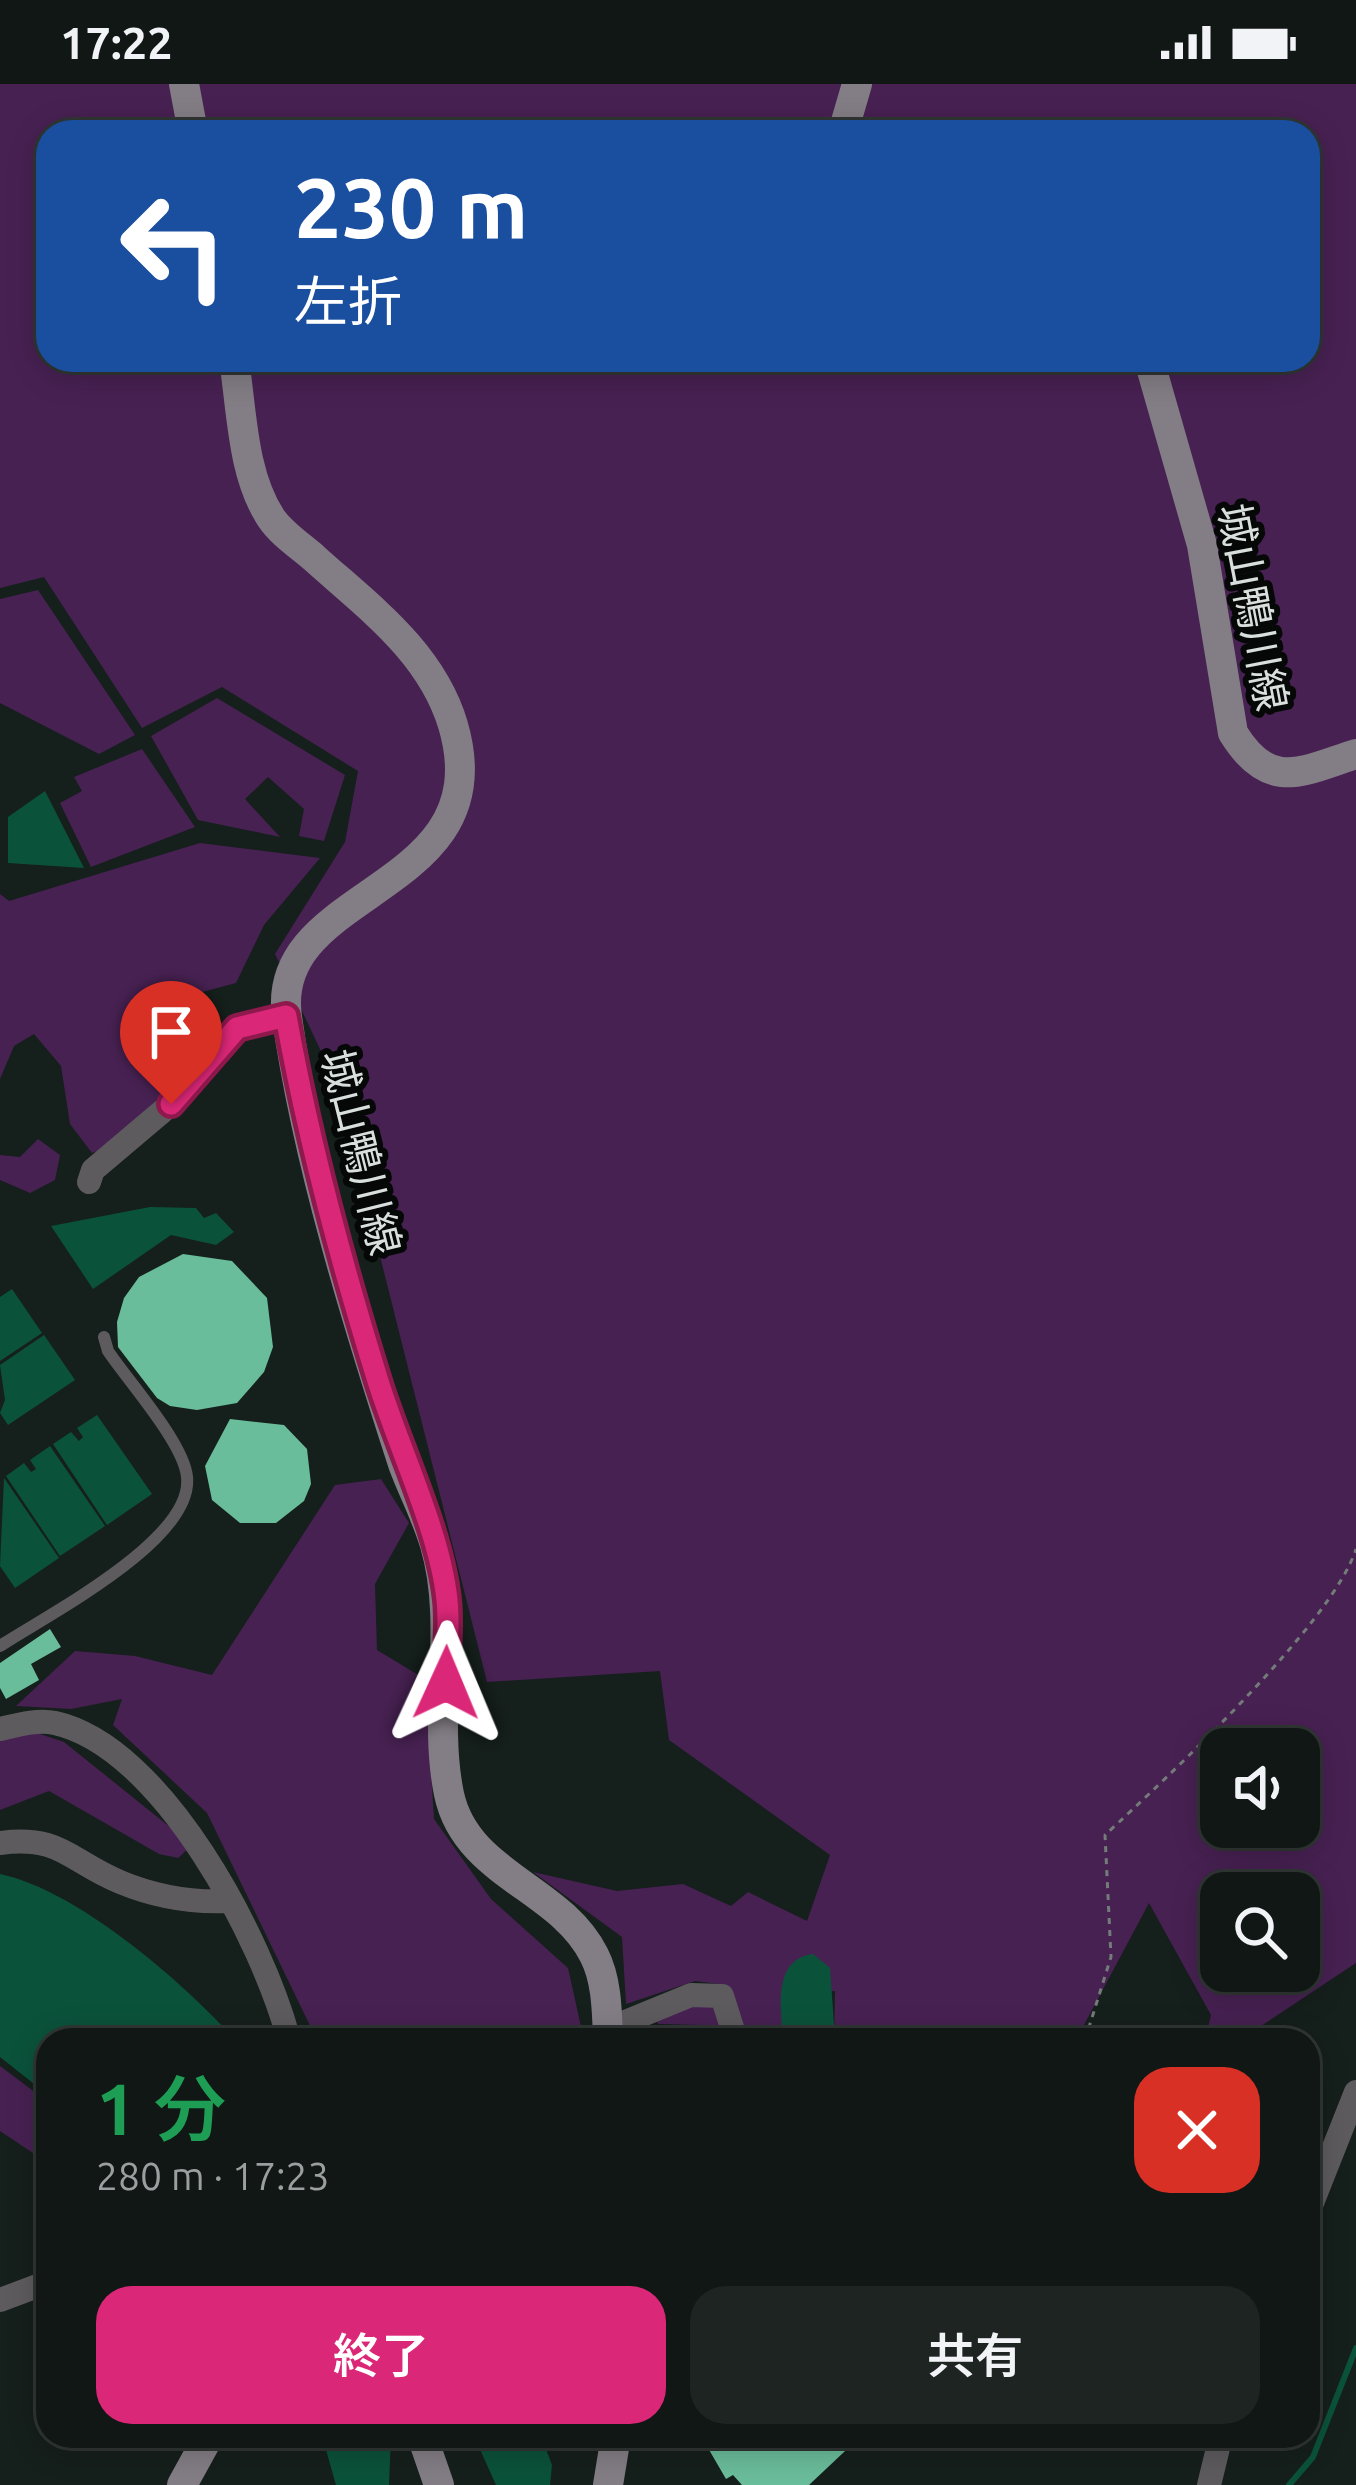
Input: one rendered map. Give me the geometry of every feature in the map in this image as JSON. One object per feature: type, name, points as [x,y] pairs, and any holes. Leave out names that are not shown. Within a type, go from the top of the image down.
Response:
[{"type":"main road","points":[[184,84],[191,120]]},
{"type":"main road","points":[[847,120],[857,84]]},
{"type":"main road","name":"城山鴨川線","points":[[236,372],[254,487],[273,522],[410,645],[453,726],[461,779],[443,831],[421,857],[307,945],[284,994],[286,1016],[296,1075],[347,1272],[405,1468],[435,1543],[447,1600],[449,1795],[466,1834],[493,1867],[536,1895],[593,1952],[603,1979],[607,2028]]},
{"type":"main road","name":"城山鴨川線","points":[[1152,372],[1202,544],[1233,733],[1246,754],[1268,769],[1293,774],[1356,754]]},
{"type":"main road","points":[[182,2485],[202,2448]]},
{"type":"main road","points":[[426,2448],[439,2485]]},
{"type":"main road","points":[[608,2485],[614,2448]]},
{"type":"street","points":[[88,1182],[93,1170],[171,1104],[237,1028],[286,1016]]},
{"type":"street","points":[[0,1729],[53,1722],[89,1737],[135,1770],[172,1808],[229,1901],[284,2028]]},
{"type":"street","points":[[0,1843],[36,1839],[117,1881],[187,1903],[229,1901]]},
{"type":"street","points":[[621,2028],[691,1995],[722,1996],[732,2028]]},
{"type":"street","points":[[1320,2183],[1356,2092]]},
{"type":"street","points":[[0,2300],[36,2291]]},
{"type":"street","points":[[1209,2485],[1218,2448]]},
{"type":"lane","points":[[0,1646],[158,1540],[186,1492],[181,1457],[108,1351],[104,1337]]},
{"type":"path","points":[[1089,2028],[1111,1958],[1105,1835],[1172,1774],[1250,1690],[1347,1576],[1356,1549]]},
{"type":"shaded area","points":[[0,84],[1356,84],[1356,1963],[1320,1987],[1320,1872],[1200,1872],[1200,1992],[1312,1992],[1258,2028],[1208,2028],[1211,2015],[1149,1903],[1082,2028],[834,2028],[835,1991],[781,1996],[782,2028],[739,2028],[727,1985],[695,1981],[626,2004],[622,1937],[533,1872],[617,1891],[683,1884],[731,1906],[748,1892],[807,1921],[830,1855],[669,1740],[660,1671],[487,1682],[337,1085],[275,954],[345,842],[358,771],[222,687],[142,728],[44,577],[0,588]]},
{"type":"shaded area","points":[[38,590],[135,735],[99,754],[0,703],[0,599]]},
{"type":"shaded area","points":[[217,698],[345,775],[324,841],[299,836],[304,809],[268,777],[245,799],[280,837],[198,820],[151,736]]},
{"type":"shaded area","points":[[142,749],[195,827],[91,867],[60,803],[82,791],[74,777]]},
{"type":"shaded area","points":[[45,791],[84,868],[8,863],[8,817]]},
{"type":"shaded area","points":[[200,843],[320,858],[264,925],[236,983],[161,1003],[165,1035],[189,1039],[200,1055],[113,1145],[92,1153],[70,1124],[61,1066],[34,1034],[14,1046],[0,1079],[0,894],[9,901]]},
{"type":"shaded area","points":[[38,1139],[60,1155],[55,1180],[30,1193],[0,1180],[0,1155],[20,1157]]},
{"type":"shaded area","points":[[150,1207],[196,1208],[204,1218],[216,1213],[234,1232],[216,1245],[171,1235],[93,1289],[51,1226]]},
{"type":"shaded area","points":[[12,1289],[42,1333],[0,1361],[0,1297]]},
{"type":"shaded area","points":[[44,1335],[75,1380],[8,1425],[0,1413],[5,1400],[0,1365]]},
{"type":"shaded area","points":[[97,1415],[152,1494],[107,1525],[53,1444],[71,1432],[79,1441],[83,1437],[77,1428]]},
{"type":"shaded area","points":[[50,1446],[105,1526],[60,1556],[6,1476],[24,1463],[31,1472],[36,1469],[30,1460]]},
{"type":"shaded area","points":[[4,1478],[59,1558],[15,1588],[0,1566]]},
{"type":"shaded area","points":[[381,1479],[409,1523],[375,1584],[377,1650],[425,1679],[434,1819],[491,1899],[568,1968],[581,2028],[311,2028],[207,1813],[113,1725],[122,1699],[71,1709],[16,1706],[75,1651],[135,1656],[212,1675],[335,1485]]},
{"type":"shaded area","points":[[31,1731],[64,1742],[181,1836],[188,1849],[178,1858],[159,1854],[49,1791],[0,1810],[0,1737]]},
{"type":"shaded area","points":[[0,1874],[30,1883],[92,1917],[154,1963],[224,2028],[36,2028],[36,2086],[0,2057]]},
{"type":"shaded area","points":[[813,1954],[830,1968],[834,2028],[782,2028],[785,1975],[800,1958]]},
{"type":"shaded area","points":[[688,2004],[718,2005],[723,2028],[659,2024],[651,2017]]},
{"type":"shaded area","points":[[0,2066],[36,2093],[36,2155],[0,2131]]},
{"type":"shaded area","points":[[325,2448],[391,2448],[389,2485],[336,2485]]},
{"type":"shaded area","points":[[479,2448],[546,2448],[552,2465],[550,2485],[496,2485]]},
{"type":"building","points":[[183,1254],[232,1261],[267,1298],[273,1347],[264,1372],[237,1403],[197,1410],[170,1406],[157,1398],[118,1347],[117,1322],[124,1298],[139,1277]]},
{"type":"building","points":[[230,1419],[284,1425],[307,1449],[311,1484],[304,1501],[276,1523],[240,1523],[212,1500],[205,1466]]},
{"type":"building","points":[[50,1629],[61,1647],[31,1664],[39,1680],[6,1699],[0,1688],[0,1663]]},
{"type":"building","points":[[708,2448],[848,2448],[809,2485],[742,2485],[733,2475],[726,2479]]},
{"type":"waterway","points":[[1320,2439],[1356,2348]]},
{"type":"waterway","points":[[1289,2485],[1317,2448]]},
{"type":"route","points":[[171,1104],[237,1028],[286,1016],[296,1075],[376,1376],[435,1543],[447,1600],[446,1683]]}]
